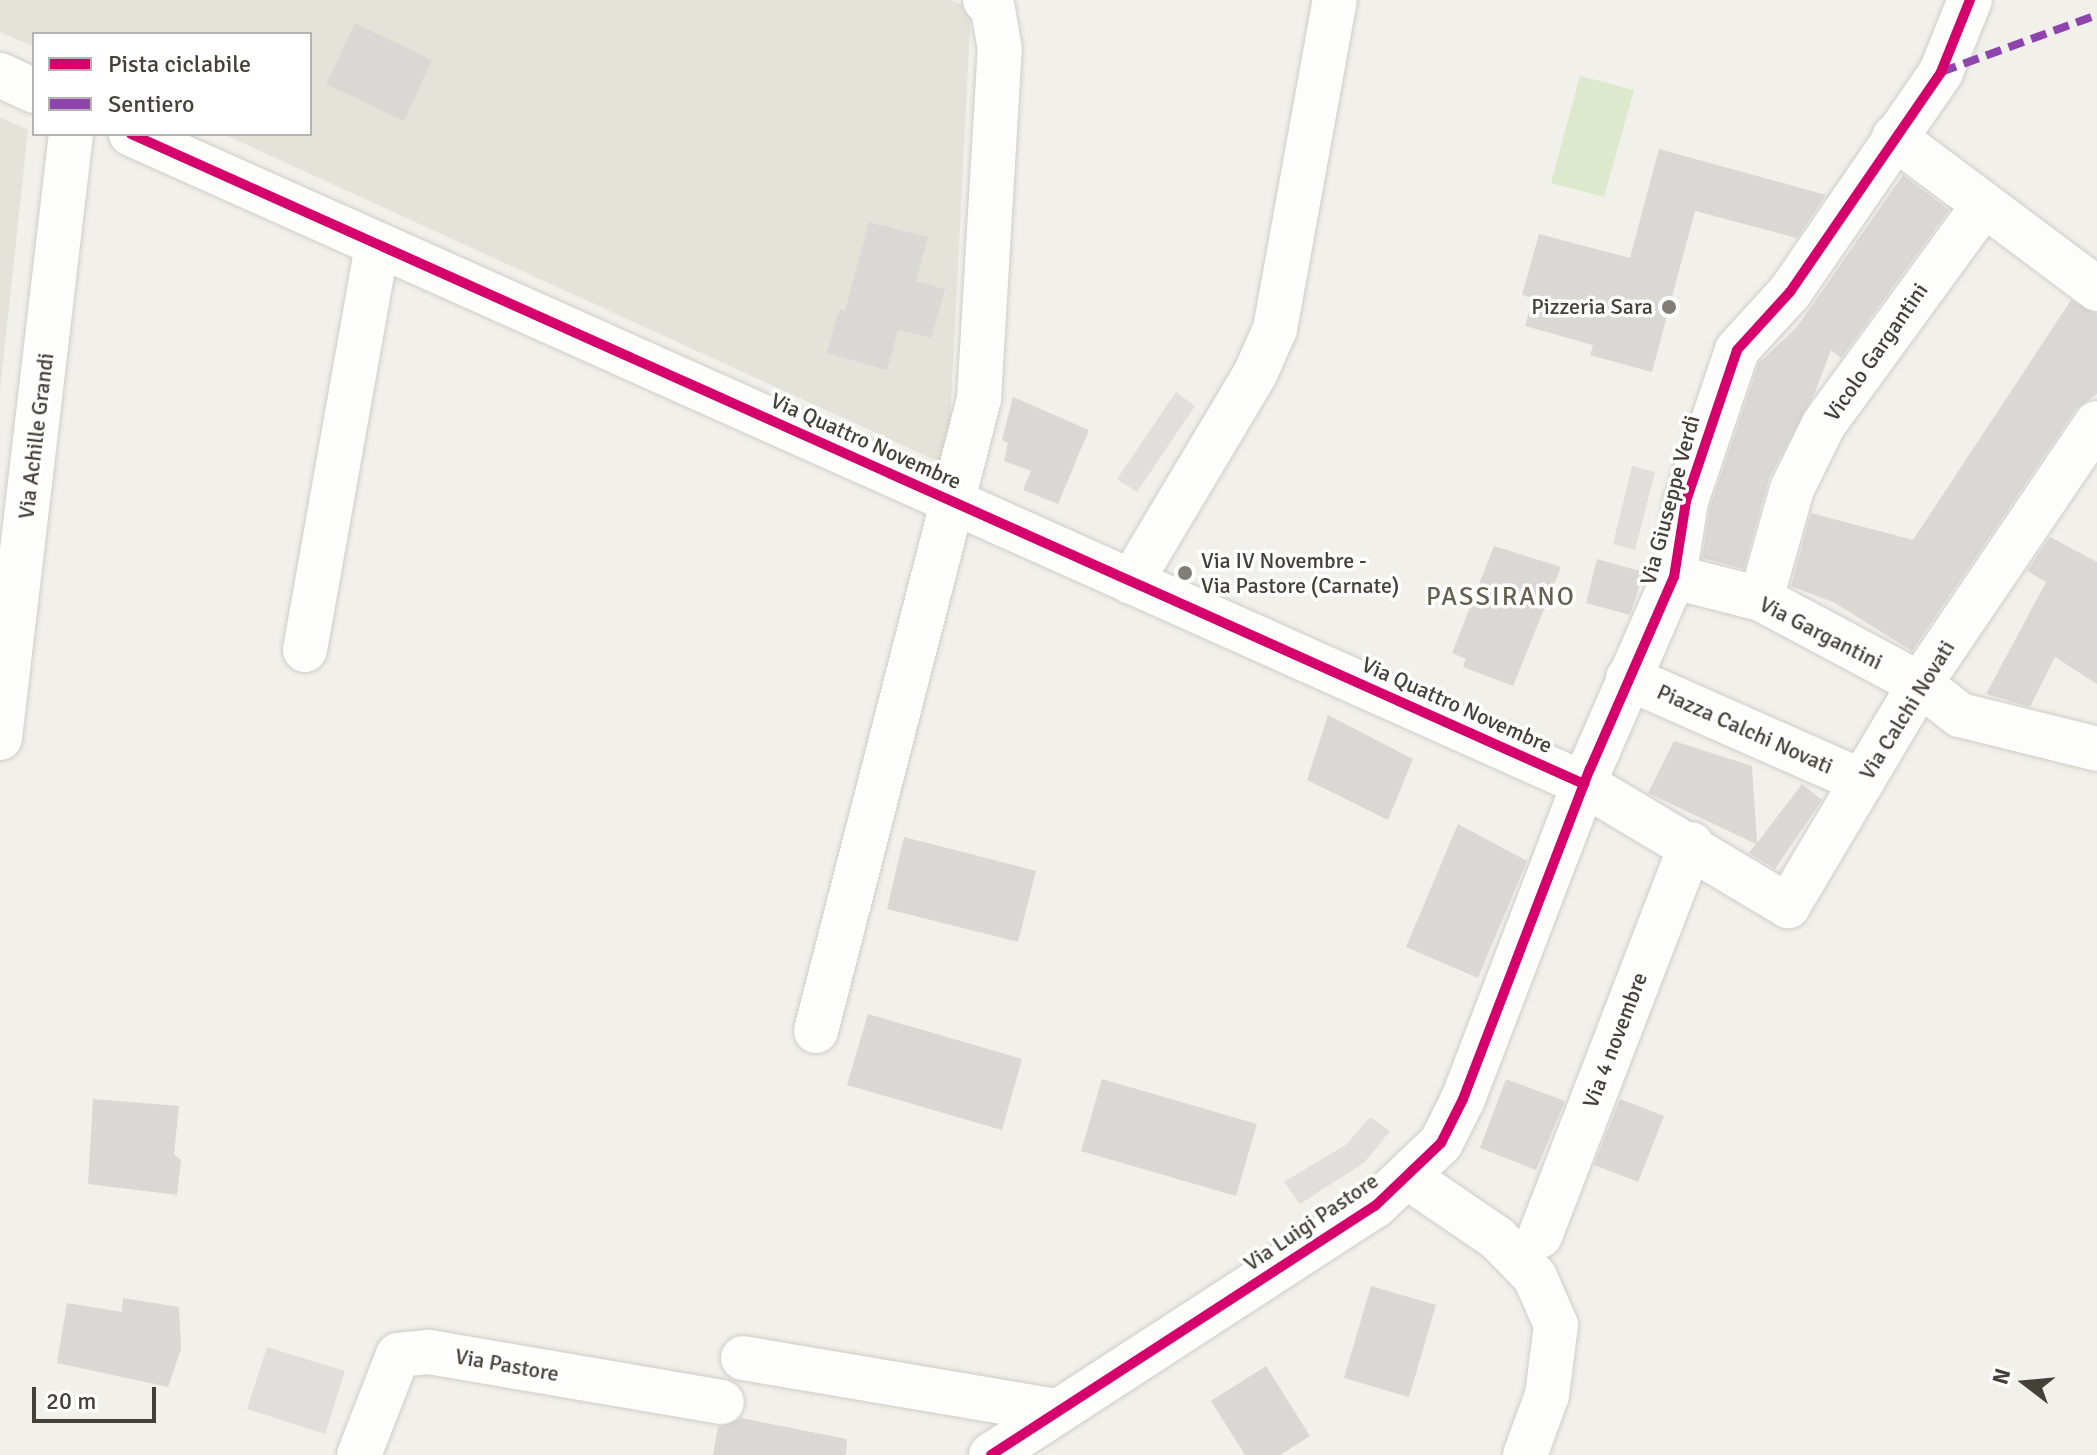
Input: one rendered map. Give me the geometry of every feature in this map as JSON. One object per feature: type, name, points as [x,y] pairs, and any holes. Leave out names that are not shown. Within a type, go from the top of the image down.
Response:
[{"type":"street","name":"Via Quattro Novembre","points":[[816,1031],[929,607],[950,500],[979,399],[1000,50],[993,9],[985,0]]},
{"type":"street","points":[[1131,582],[1256,372],[1275,329],[1335,0]]},
{"type":"street","name":"Via Giuseppe Verdi","points":[[1584,784],[1674,577],[1686,501],[1737,350],[1790,292],[1941,72],[1970,0]]},
{"type":"street","points":[[0,75],[32,90]]},
{"type":"street","name":"Via Achille Grandi","points":[[0,738],[71,136]]},
{"type":"street","name":"Via Quattro Novembre","points":[[135,136],[1584,784],[1691,844]]},
{"type":"street","points":[[1894,137],[1982,207],[2097,289]]},
{"type":"street","name":"Vicolo Gargantini","points":[[1761,599],[1792,489],[1824,424],[1982,207]]},
{"type":"street","points":[[305,650],[377,244]]},
{"type":"street","name":"Via Calchi Novati","points":[[1691,844],[1788,906],[1920,684],[2097,423]]},
{"type":"street","name":"Via Gargantini","points":[[1674,577],[1761,599],[1920,684],[1960,715],[2097,749]]},
{"type":"street","name":"Piazza Calchi Novati","points":[[1628,678],[1862,781]]},
{"type":"street","name":"Via Luigi Pastore","points":[[991,1455],[1375,1206],[1409,1178],[1441,1143],[1463,1099],[1584,784]]},
{"type":"street","name":"Via 4 novembre","points":[[1540,1236],[1691,844]]},
{"type":"street","points":[[1409,1178],[1497,1238],[1535,1277],[1556,1325],[1547,1395],[1525,1455]]},
{"type":"street","name":"Via Pastore","points":[[359,1455],[398,1355],[429,1352],[722,1402]]},
{"type":"street","points":[[743,1358],[1057,1411]]},
{"type":"shaded area","points":[[0,0],[951,0],[971,9],[948,466],[227,136],[312,136],[312,32],[32,32],[32,46],[0,32]]},
{"type":"shaded area","points":[[0,117],[28,130],[0,391]]},
{"type":"shaded area","points":[[1176,392],[1195,406],[1137,492],[1117,479]]},
{"type":"shaded area","points":[[1632,466],[1655,472],[1635,550],[1613,544]]},
{"type":"shaded area","points":[[1370,1117],[1390,1131],[1365,1162],[1300,1204],[1284,1182],[1347,1144]]},
{"type":"shaded area","points":[[267,1347],[345,1371],[325,1434],[247,1409]]},
{"type":"green space","points":[[1580,76],[1634,90],[1604,197],[1551,183]]},
{"type":"building","points":[[355,23],[432,60],[404,121],[326,84]]},
{"type":"building","points":[[1659,149],[1826,195],[1797,238],[1695,211],[1652,372],[1590,355],[1593,345],[1525,326],[1533,298],[1522,295],[1539,234],[1630,258]]},
{"type":"building","points":[[1903,175],[1949,210],[1841,358],[1831,350],[1814,395],[1769,478],[1744,569],[1702,558],[1710,507],[1759,363],[1797,327]]},
{"type":"building","points":[[869,222],[928,237],[916,281],[945,289],[931,338],[898,330],[887,370],[827,353],[839,310],[845,311]]},
{"type":"building","points":[[2071,300],[2097,314],[2097,394],[2076,409],[1912,651],[1835,603],[1791,586],[1811,513],[1913,540]]},
{"type":"building","points":[[1013,397],[1089,430],[1058,504],[1023,490],[1031,471],[1004,461],[1008,443],[1002,440]]},
{"type":"building","points":[[2050,537],[2097,562],[2097,684],[2055,657],[2030,707],[1986,694],[2046,582],[2027,571]]},
{"type":"building","points":[[1494,546],[1561,567],[1513,686],[1463,667],[1466,659],[1452,653]]},
{"type":"building","points":[[1597,559],[1644,572],[1630,615],[1586,603]]},
{"type":"building","points":[[1328,715],[1413,759],[1388,820],[1307,780]]},
{"type":"building","points":[[1674,741],[1752,766],[1757,843],[1802,784],[1822,800],[1775,869],[1749,853],[1756,844],[1648,793]]},
{"type":"building","points":[[1458,824],[1527,861],[1478,978],[1406,947]]},
{"type":"building","points":[[904,837],[1036,871],[1018,942],[887,909]]},
{"type":"building","points":[[868,1014],[1022,1059],[1002,1130],[847,1085]]},
{"type":"building","points":[[1102,1079],[1257,1124],[1236,1196],[1081,1151]]},
{"type":"building","points":[[1506,1079],[1565,1101],[1536,1170],[1480,1148]]},
{"type":"building","points":[[93,1099],[179,1106],[174,1154],[181,1160],[177,1195],[88,1184]]},
{"type":"building","points":[[1620,1099],[1664,1116],[1638,1182],[1594,1165]]},
{"type":"building","points":[[1371,1286],[1436,1305],[1409,1397],[1344,1378]]},
{"type":"building","points":[[123,1298],[179,1307],[181,1349],[168,1387],[57,1363],[67,1303],[122,1312]]},
{"type":"building","points":[[1266,1366],[1310,1436],[1280,1455],[1245,1455],[1211,1401]]},
{"type":"building","points":[[741,1418],[847,1439],[846,1455],[713,1455],[718,1427]]},
{"type":"marked path","points":[[1941,72],[2097,15]]},
{"type":"cycle path","points":[[991,1455],[1375,1206],[1441,1143],[1463,1099],[1590,769],[1674,577],[1686,501],[1737,350],[1790,292],[1941,72],[1970,0]]},
{"type":"cycle path","points":[[135,136],[1584,784]]},
{"type":"place","name":"Pizzeria Sara","points":[[1669,307]]},
{"type":"place","name":"Via IV Novembre - Via Pastore (Carnate)","points":[[1185,573]]},
{"type":"district","name":"PASSIRANO","points":[[1501,598]]}]
